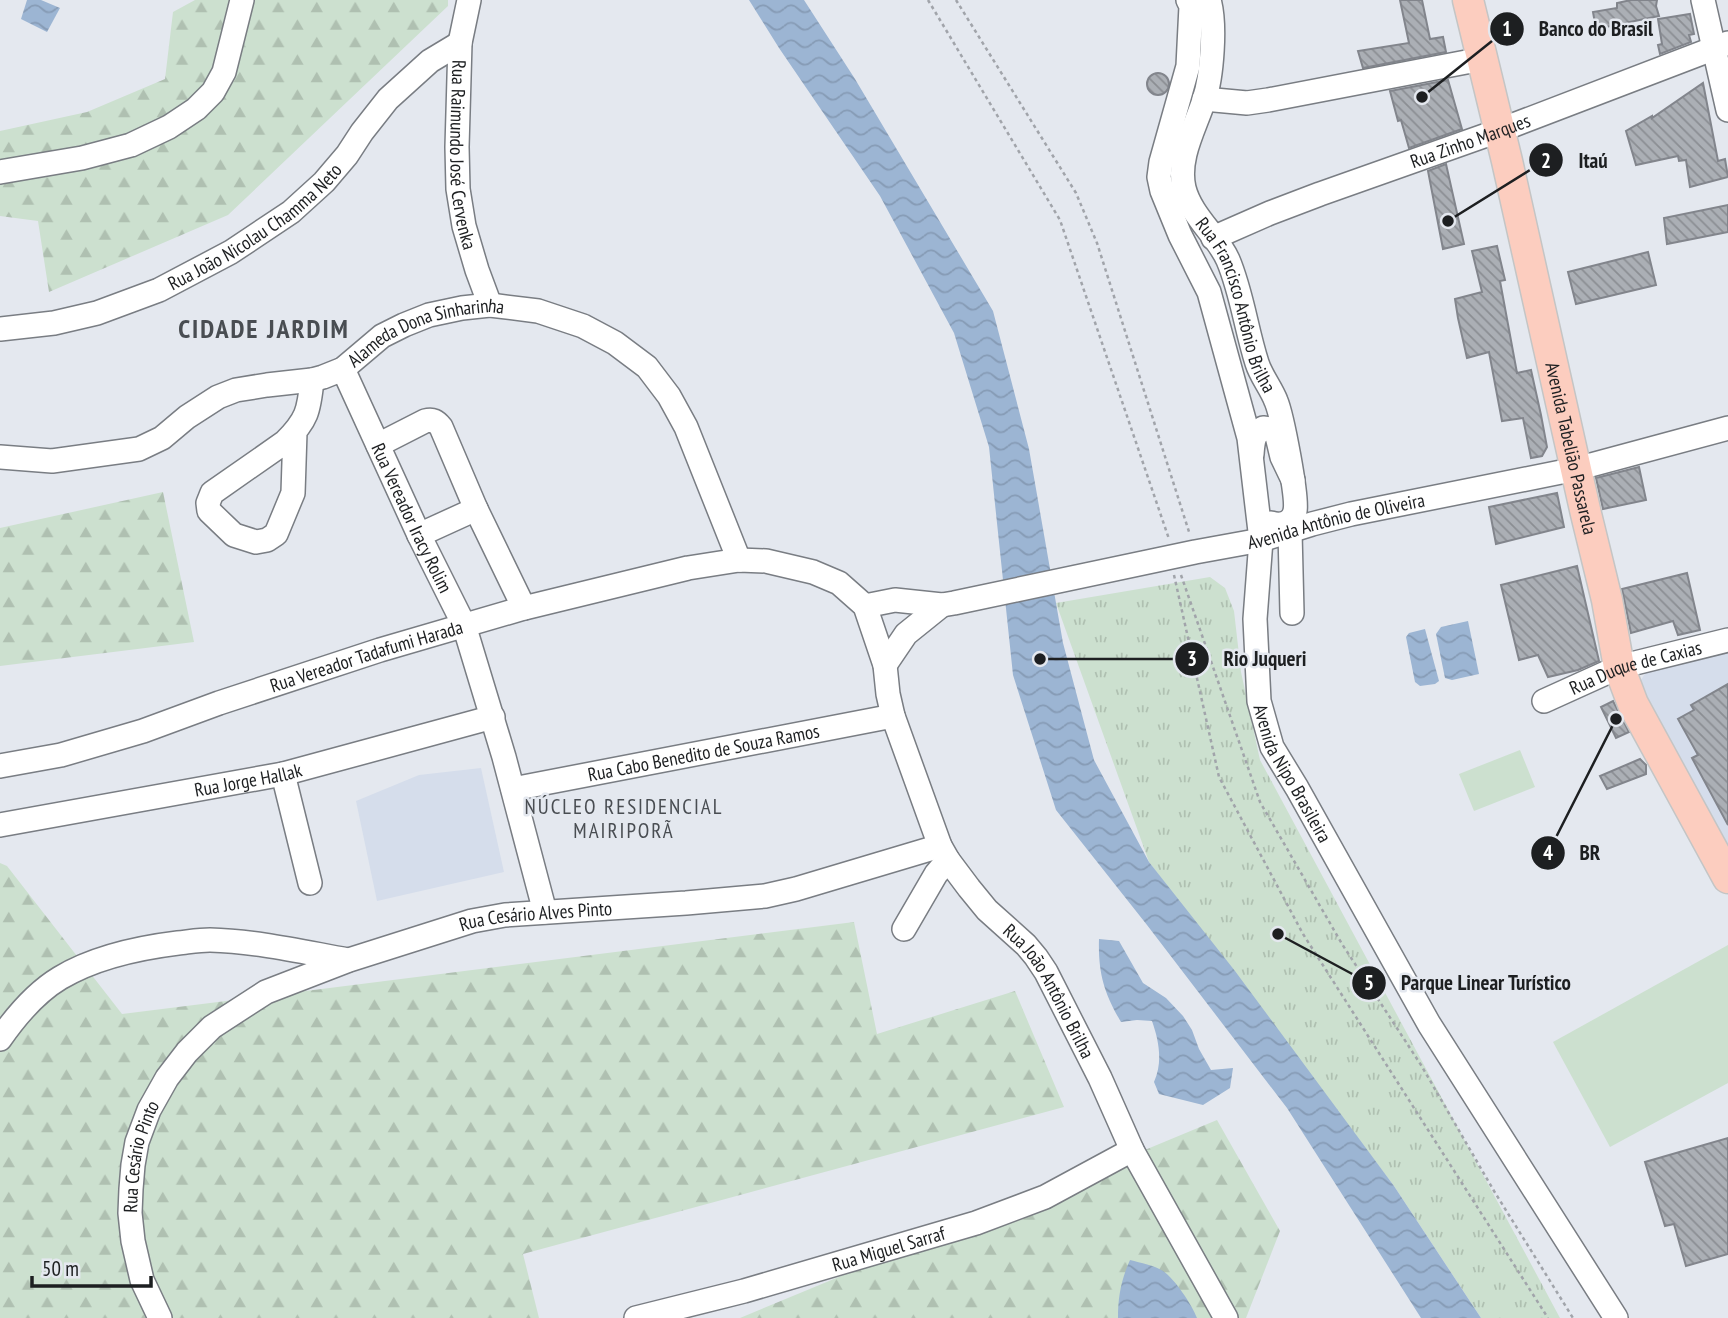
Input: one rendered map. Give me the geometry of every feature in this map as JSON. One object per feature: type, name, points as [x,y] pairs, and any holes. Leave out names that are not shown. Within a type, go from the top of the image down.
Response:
[{"type":"main road","name":"Avenida Tabelião Passarela","points":[[1468,0],[1607,600],[1619,667],[1633,704],[1728,878]]},
{"type":"street","points":[[0,172],[82,158],[131,145],[169,127],[196,109],[213,92],[224,72],[242,0]]},
{"type":"street","name":"Rua Raimundo José Cervenka","points":[[469,0],[460,43],[458,189],[464,226],[490,305]]},
{"type":"street","name":"Avenida Nipo Brasileira","points":[[1188,0],[1191,6],[1188,66],[1159,177],[1180,235],[1209,292],[1250,438],[1261,540],[1255,619],[1259,701],[1272,747],[1429,1024],[1616,1318]]},
{"type":"street","name":"Rua Francisco Antônio Brilha","points":[[1209,0],[1212,30],[1205,99],[1193,126],[1184,158],[1184,188],[1202,223],[1227,258],[1257,365],[1276,400],[1293,480],[1296,508],[1288,523],[1279,526],[1265,516],[1261,478],[1252,455]]},
{"type":"street","points":[[1703,0],[1721,45],[1728,110]]},
{"type":"street","name":"Rua João Nicolau Chamma Neto","points":[[0,329],[54,323],[97,313],[159,290],[231,252],[291,212],[324,182],[388,99],[430,61],[460,43]]},
{"type":"street","name":"Rua Zinho Marques","points":[[1213,238],[1270,213],[1498,131],[1721,45]]},
{"type":"street","points":[[1205,99],[1247,103],[1268,100],[1482,59]]},
{"type":"street","name":"Alameda Dona Sinharinha","points":[[0,457],[52,461],[139,449],[162,438],[187,417],[218,397],[257,386],[312,380],[343,369],[382,336],[404,325],[440,313],[490,305],[538,311],[583,326],[615,343],[647,367],[669,396],[686,427],[739,560]]},
{"type":"street","name":"Rua Vereador Iracy Rolim","points":[[343,369],[419,535],[464,625],[493,716],[545,912]]},
{"type":"street","points":[[295,432],[293,493],[276,534],[267,540],[256,542],[234,535],[209,511],[208,503],[212,493],[285,442],[295,432],[310,406],[312,380]]},
{"type":"street","points":[[1276,400],[1296,435],[1310,502],[1317,511],[1351,514]]},
{"type":"street","points":[[378,445],[425,421],[437,422],[524,608]]},
{"type":"street","name":"Avenida Antônio de Oliveira","points":[[865,606],[895,600],[948,604],[1261,540],[1351,514],[1576,469],[1728,428]]},
{"type":"street","points":[[1252,455],[1258,430],[1272,429],[1293,480]]},
{"type":"street","points":[[419,535],[476,509]]},
{"type":"street","points":[[1290,532],[1292,613]]},
{"type":"street","name":"Rua Vereador Tadafumi Harada","points":[[0,766],[61,755],[131,734],[464,625],[688,568],[739,560],[766,561],[813,572],[839,583],[865,606]]},
{"type":"street","name":"Avenida Antônio de Oliveira","points":[[885,665],[906,634],[948,604]]},
{"type":"street","name":"Rua João Antônio Brilha","points":[[865,606],[885,665],[894,716],[944,853],[987,910],[1037,957],[1100,1078],[1132,1150],[1226,1318]]},
{"type":"street","name":"Rua Duque de Caxias","points":[[1544,701],[1619,667],[1728,640]]},
{"type":"street","name":"Rua Jorge Hallak","points":[[0,825],[284,774],[493,716]]},
{"type":"street","name":"Rua Cabo Benedito de Souza Ramos","points":[[513,789],[894,716]]},
{"type":"street","points":[[284,774],[310,883]]},
{"type":"street","points":[[904,929],[936,874],[944,853]]},
{"type":"street","name":"Rua Cesário Alves Pinto","points":[[167,1078],[187,1052],[212,1027],[265,992],[349,960],[472,921],[505,915],[765,896],[944,853]]},
{"type":"street","points":[[0,1039],[31,1000],[59,979],[92,963],[144,947],[208,940],[247,943],[349,960]]},
{"type":"street","name":"Rua Cesário Pinto","points":[[160,1318],[142,1280],[139,1267],[131,1227],[131,1189],[137,1142],[149,1110],[167,1078]]},
{"type":"street","name":"Rua Miguel Sarraf","points":[[636,1318],[744,1291],[976,1223],[1045,1197],[1132,1150]]},
{"type":"path","points":[[928,0],[1060,220],[1180,555],[1260,802],[1342,944],[1421,1065],[1494,1191],[1573,1318]]},
{"type":"path","points":[[956,0],[1076,193],[1097,243],[1180,555],[1219,777],[1303,934],[1548,1318]]},
{"type":"shaded area","points":[[1728,652],[1728,846],[1642,687],[1641,680],[1646,672]]},
{"type":"shaded area","points":[[481,768],[504,872],[377,901],[356,801],[419,775]]},
{"type":"green space","points":[[195,0],[448,0],[448,6],[228,215],[49,292],[38,221],[0,216],[0,131],[87,112],[165,79],[173,12]]},
{"type":"green space","points":[[163,492],[194,642],[0,666],[0,528]]},
{"type":"green space","points":[[1210,577],[1225,588],[1234,611],[1241,672],[1260,760],[1560,1318],[1481,1318],[1394,1186],[1149,862],[1056,603]]},
{"type":"green space","points":[[1520,750],[1535,787],[1474,811],[1459,774]]},
{"type":"green space","points":[[0,863],[7,866],[122,1014],[854,922],[877,1034],[1015,991],[1064,1107],[523,1254],[539,1318],[0,1318]]},
{"type":"green space","points":[[1728,945],[1728,1083],[1610,1147],[1553,1042]]},
{"type":"green space","points":[[1217,1120],[1280,1231],[1246,1318],[740,1318]]},
{"type":"water","points":[[27,0],[41,0],[60,8],[47,32],[21,19]]},
{"type":"water","points":[[749,0],[804,0],[855,79],[993,311],[1029,449],[1063,643],[1094,760],[1149,862],[1235,971],[1394,1186],[1481,1318],[1421,1318],[1287,1108],[1056,810],[1013,675],[989,447],[954,333],[880,196]]},
{"type":"water","points":[[1468,621],[1479,674],[1452,680],[1445,678],[1436,634],[1441,627]]},
{"type":"water","points":[[1425,629],[1439,681],[1420,686],[1415,682],[1406,637],[1409,633]]},
{"type":"water","points":[[1099,939],[1119,941],[1143,983],[1166,998],[1183,1016],[1211,1070],[1233,1068],[1230,1088],[1203,1105],[1159,1094],[1154,1082],[1159,1052],[1152,1021],[1121,1022],[1103,982]]},
{"type":"water","points":[[1130,1260],[1156,1267],[1168,1275],[1183,1293],[1197,1318],[1118,1318],[1121,1289]]},
{"type":"building","points":[[1400,0],[1422,0],[1430,39],[1443,37],[1446,52],[1363,68],[1358,51],[1409,43]]},
{"type":"building","points":[[1657,0],[1659,16],[1596,29],[1593,12],[1617,8],[1617,3]]},
{"type":"building","points":[[1690,14],[1694,34],[1689,35],[1691,42],[1660,54],[1658,45],[1662,44],[1658,19]]},
{"type":"building","points":[[1154,73],[1162,73],[1169,80],[1169,88],[1162,95],[1154,95],[1147,88],[1147,80]]},
{"type":"building","points":[[1448,80],[1462,129],[1409,148],[1390,91]]},
{"type":"building","points":[[1703,83],[1718,161],[1725,159],[1728,177],[1690,187],[1686,160],[1679,161],[1678,156],[1636,165],[1626,131],[1652,118]]},
{"type":"building","points":[[1446,164],[1464,244],[1443,249],[1428,171]]},
{"type":"building","points":[[1728,205],[1728,232],[1667,244],[1664,218]]},
{"type":"building","points":[[1497,246],[1505,280],[1500,281],[1517,373],[1531,370],[1541,415],[1547,447],[1542,456],[1531,458],[1523,418],[1502,421],[1489,352],[1467,358],[1458,318],[1455,299],[1482,292],[1472,251]]},
{"type":"building","points":[[1648,252],[1656,285],[1576,304],[1568,272]]},
{"type":"building","points":[[1639,467],[1646,500],[1603,509],[1596,478]]},
{"type":"building","points":[[1557,493],[1564,527],[1496,544],[1489,507]]},
{"type":"building","points":[[1577,566],[1599,661],[1578,670],[1548,677],[1538,655],[1519,660],[1501,585]]},
{"type":"building","points":[[1687,573],[1700,630],[1678,635],[1673,621],[1631,633],[1622,589]]},
{"type":"building","points":[[1728,684],[1728,825],[1692,758],[1698,755],[1678,719],[1694,710],[1691,705]]},
{"type":"building","points":[[1613,701],[1629,732],[1616,738],[1601,707]]},
{"type":"building","points":[[1640,759],[1646,765],[1646,774],[1607,789],[1600,776]]},
{"type":"building","points":[[1728,1138],[1728,1254],[1686,1266],[1674,1224],[1665,1226],[1645,1162]]},
{"type":"place","name":"Banco do Brasil","points":[[1422,97]]},
{"type":"place","name":"Itaú","points":[[1448,221]]},
{"type":"place","name":"Rio Juqueri","points":[[1040,659]]},
{"type":"place","name":"BR","points":[[1616,719]]},
{"type":"place","name":"Parque Linear Turístico","points":[[1278,934]]},
{"type":"district","name":"CIDADE JARDIM","points":[[264,328]]},
{"type":"district","name":"NÚCLEO RESIDENCIAL MAIRIPORÃ","points":[[624,818]]}]
